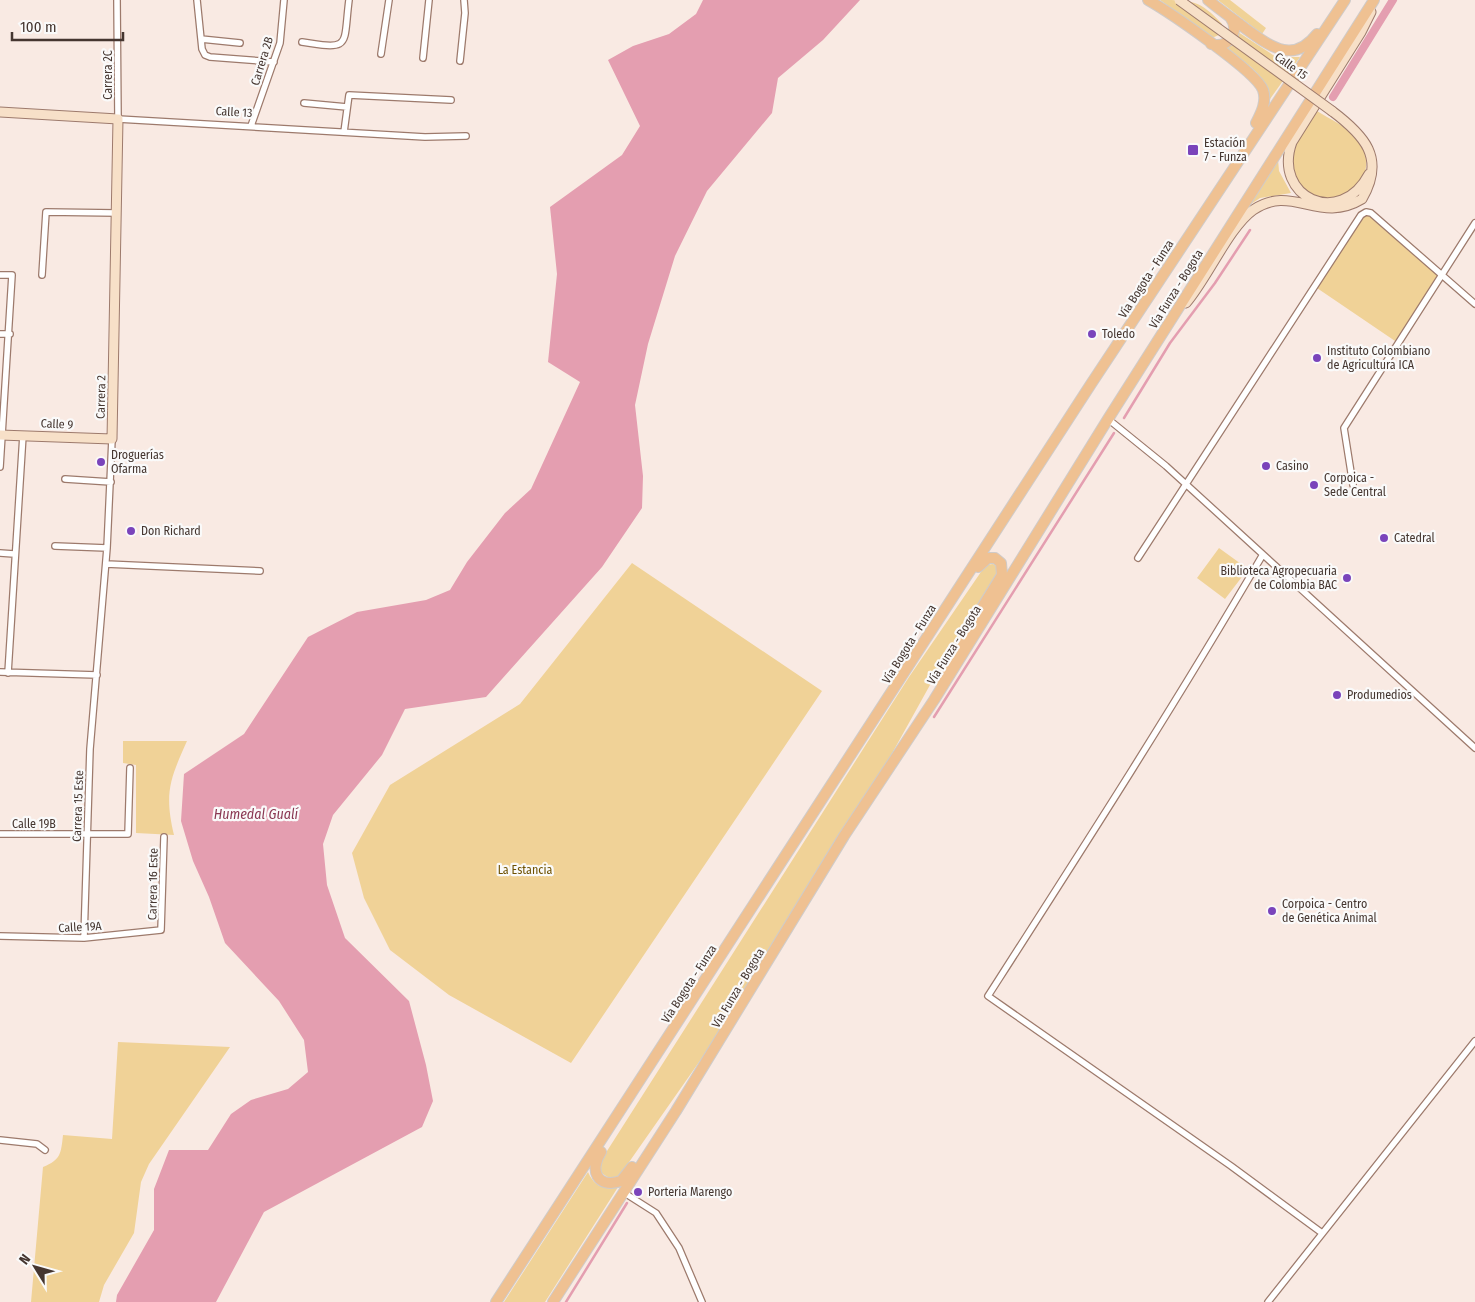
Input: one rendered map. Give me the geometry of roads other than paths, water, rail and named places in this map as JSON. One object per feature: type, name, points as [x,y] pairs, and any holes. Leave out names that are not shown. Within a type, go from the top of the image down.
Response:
[{"type":"main road","points":[[1148,0],[1249,72],[1264,93],[1261,112],[1232,164],[1228,177]]},
{"type":"main road","points":[[1208,0],[1266,44],[1277,50],[1287,51],[1305,46],[1344,0]]},
{"type":"main road","name":"Vía Bogota - Funza","points":[[496,1302],[1344,0]]},
{"type":"main road","name":"Vía Funza - Bogota","points":[[553,1302],[718,1044],[830,859],[934,700],[1108,419],[1375,0]]},
{"type":"main road","points":[[1210,44],[1220,45],[1232,38],[1235,30],[1229,17]]},
{"type":"main road","points":[[910,665],[926,647],[982,561],[988,558],[995,558],[1001,563],[1002,575],[948,663],[934,700]]},
{"type":"main road","points":[[678,1023],[659,1062],[595,1161],[596,1173],[607,1183],[621,1181],[626,1175],[718,1044]]},
{"type":"street","name":"Carrera 2C","points":[[117,0],[118,119]]},
{"type":"street","points":[[197,0],[204,53],[210,57],[274,62]]},
{"type":"street","name":"Carrera 2B","points":[[251,126],[280,43],[284,0]]},
{"type":"street","points":[[302,42],[333,47],[340,44],[344,38],[349,0]]},
{"type":"street","points":[[381,54],[389,0]]},
{"type":"street","points":[[423,58],[429,0]]},
{"type":"street","points":[[460,61],[466,14],[464,0]]},
{"type":"street","name":"Calle 15","points":[[1179,0],[1351,125],[1362,137],[1373,164]]},
{"type":"street","points":[[1373,164],[1357,191],[1336,203],[1314,201],[1298,188],[1288,168],[1288,157],[1292,142],[1361,32],[1375,0]]},
{"type":"street","points":[[201,39],[240,43]]},
{"type":"street","points":[[344,132],[349,95],[451,100]]},
{"type":"street","points":[[304,104],[347,106]]},
{"type":"street","name":"Calle 13","points":[[0,112],[344,132],[466,136]]},
{"type":"street","name":"Carrera 2","points":[[97,675],[106,564],[112,439],[118,213],[118,119]]},
{"type":"street","points":[[1172,318],[1195,292],[1241,221],[1252,211],[1276,200],[1288,200],[1322,208],[1346,208],[1362,199],[1367,191],[1373,164]]},
{"type":"street","points":[[42,275],[46,212],[118,213]]},
{"type":"street","points":[[1138,558],[1361,215],[1366,212],[1371,213],[1475,304]]},
{"type":"street","points":[[1353,485],[1344,428],[1475,223]]},
{"type":"street","points":[[0,275],[12,275],[10,334],[0,467]]},
{"type":"street","points":[[0,334],[10,334]]},
{"type":"street","points":[[1108,419],[1185,484],[1475,748]]},
{"type":"street","name":"Calle 9","points":[[1,435],[112,439]]},
{"type":"street","points":[[8,673],[23,435]]},
{"type":"street","points":[[65,479],[110,482]]},
{"type":"street","points":[[55,546],[107,548]]},
{"type":"street","points":[[0,553],[14,554]]},
{"type":"street","points":[[1262,556],[1211,643],[1123,785],[988,996],[1231,1166],[1322,1233]]},
{"type":"street","points":[[106,564],[260,571]]},
{"type":"street","points":[[0,672],[97,675]]},
{"type":"street","name":"Carrera 15 Este","points":[[84,938],[90,749],[97,675]]},
{"type":"street","name":"Calle 19B","points":[[0,834],[128,834],[130,768]]},
{"type":"street","name":"Carrera 16 Este","points":[[162,930],[164,837]]},
{"type":"street","name":"Calle 19A","points":[[0,936],[84,938],[162,930]]},
{"type":"street","points":[[1268,1302],[1475,1040]]},
{"type":"street","points":[[0,1140],[37,1144],[44,1150]]},
{"type":"street","points":[[623,1192],[656,1213],[679,1248],[702,1302]]},
{"type":"water","name":"Humedal Gualí","points":[[703,0],[860,0],[823,40],[778,78],[772,113],[707,191],[675,256],[648,344],[635,405],[643,476],[642,508],[602,567],[486,697],[405,709],[382,755],[333,815],[323,844],[327,885],[345,938],[409,1001],[426,1065],[433,1101],[422,1127],[264,1212],[216,1302],[116,1302],[117,1295],[154,1230],[154,1189],[169,1150],[208,1150],[231,1114],[251,1100],[288,1089],[308,1072],[304,1040],[279,1001],[225,943],[209,897],[193,861],[181,821],[184,774],[244,734],[308,637],[357,612],[426,600],[450,590],[467,562],[505,513],[531,489],[580,382],[548,362],[557,274],[550,207],[622,155],[640,126],[608,60],[633,46],[669,34],[696,14]]},
{"type":"waterway","points":[[1333,97],[1393,0]]},
{"type":"waterway","points":[[1124,418],[1170,343],[1215,283],[1250,230]]},
{"type":"waterway","points":[[934,717],[1114,433]]},
{"type":"waterway","points":[[566,1302],[627,1203]]},
{"type":"place","name":"Estación 7 - Funza","points":[[1193,150]]},
{"type":"place","name":"Toledo","points":[[1092,334]]},
{"type":"place","name":"Instituto Colombiano de Agricultura ICA","points":[[1317,358]]},
{"type":"place","name":"Droguerías Ofarma","points":[[101,462]]},
{"type":"place","name":"Casino","points":[[1266,466]]},
{"type":"place","name":"Corpoica - Sede Central","points":[[1314,485]]},
{"type":"place","name":"Don Richard","points":[[131,531]]},
{"type":"place","name":"Catedral","points":[[1384,538]]},
{"type":"place","name":"Biblioteca Agropecuaria de Colombia BAC","points":[[1347,578]]},
{"type":"place","name":"Produmedios","points":[[1337,695]]},
{"type":"place","name":"Corpoica - Centro de Genética Animal","points":[[1272,911]]},
{"type":"place","name":"Porteria Marengo","points":[[638,1192]]},
{"type":"park label","name":"La Estancia","points":[[525,870]]}]
